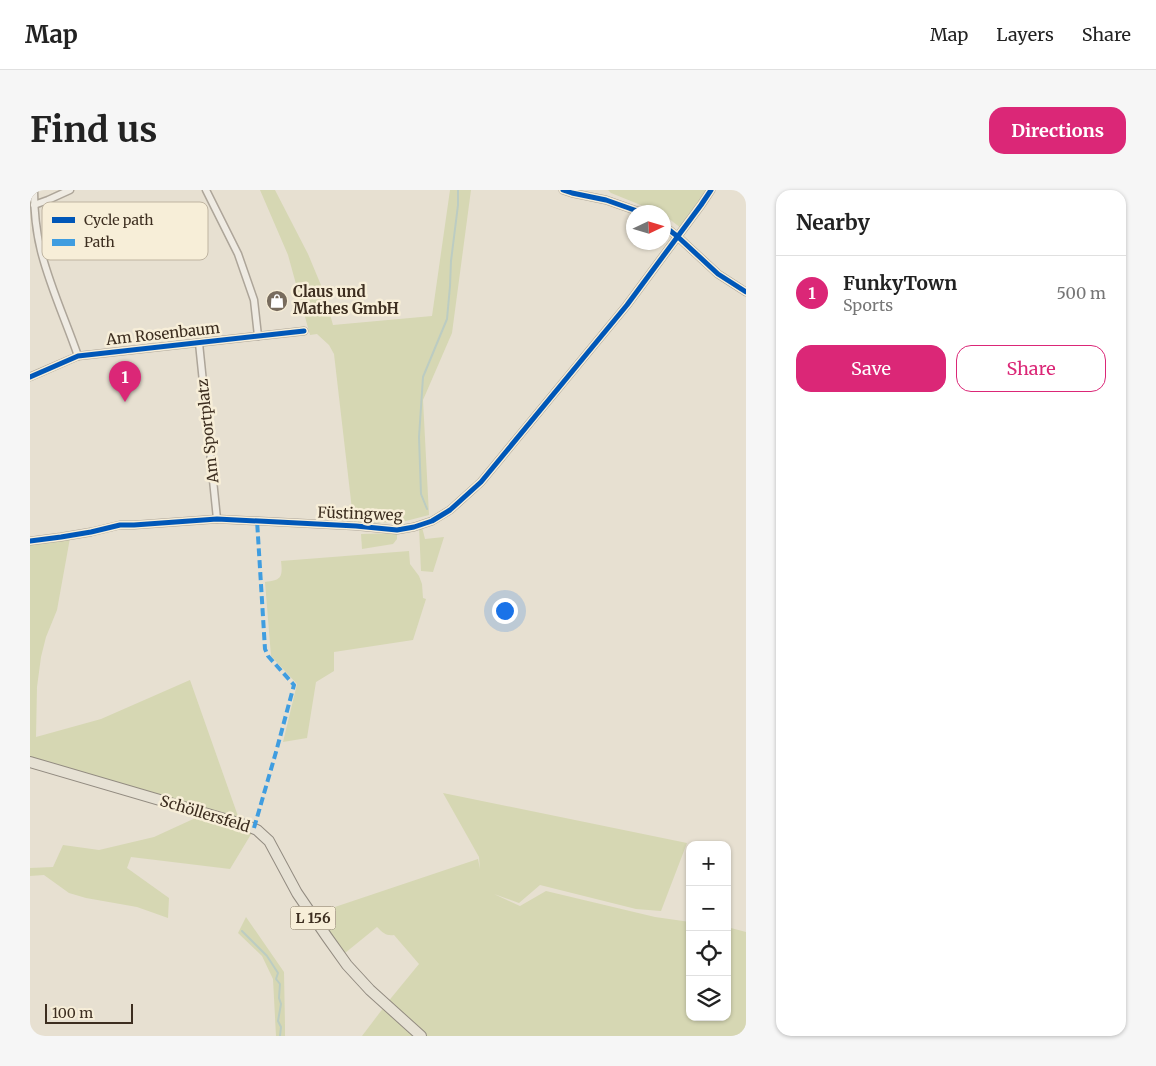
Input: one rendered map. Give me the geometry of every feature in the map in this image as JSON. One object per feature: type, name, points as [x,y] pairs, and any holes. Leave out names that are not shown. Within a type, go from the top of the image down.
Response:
[{"type":"main road","name":"Schöllersfeld","points":[[30,762],[245,825],[260,832],[272,844],[296,893],[356,975],[421,1036]]},
{"type":"street","points":[[34,190],[38,240],[42,256]]},
{"type":"street","points":[[42,202],[70,190]]},
{"type":"street","points":[[206,190],[238,254],[254,300],[258,336]]},
{"type":"street","points":[[563,190],[606,200],[626,207]]},
{"type":"street","name":"Füstingweg","points":[[30,541],[75,535],[120,525],[217,519],[397,530],[414,528],[443,515],[480,482],[627,305],[711,190]]},
{"type":"street","points":[[34,205],[42,202]]},
{"type":"street","points":[[671,231],[718,274],[746,292]]},
{"type":"street","points":[[43,260],[78,356]]},
{"type":"street","name":"Am Rosenbaum","points":[[30,377],[78,356],[304,331]]},
{"type":"street","name":"Am Sportplatz","points":[[199,343],[217,519]]},
{"type":"green space","points":[[260,190],[275,190],[308,254],[323,290],[333,325],[432,316],[450,190],[471,190],[452,333],[423,400],[429,515],[402,522],[352,523],[353,518],[334,354],[329,345],[317,334],[310,335],[288,255]]},
{"type":"green space","points":[[608,190],[708,190],[681,228],[671,220],[671,205],[641,205]]},
{"type":"green space","points":[[419,527],[422,527],[425,539],[444,537],[433,572],[421,571]]},
{"type":"green space","points":[[397,533],[397,539],[393,544],[362,549],[361,534]]},
{"type":"green space","points":[[70,538],[57,610],[46,637],[41,657],[37,687],[36,737],[101,719],[190,680],[239,819],[30,757],[30,544]]},
{"type":"green space","points":[[409,551],[410,564],[419,576],[422,584],[423,598],[426,599],[413,640],[334,652],[334,671],[316,682],[307,738],[283,742],[297,684],[271,656],[265,582],[280,577],[282,571],[281,561]]},
{"type":"green space","points":[[443,793],[686,843],[661,911],[636,909],[540,885],[519,903],[494,894],[520,906],[546,891],[655,917],[686,921],[686,1021],[731,1021],[731,928],[746,932],[746,1036],[425,1036],[387,1003],[419,964],[394,935],[385,934],[377,927],[345,953],[314,914],[478,859],[480,869],[479,857]]},
{"type":"green space","points":[[202,815],[253,831],[230,869],[131,857],[127,868],[169,898],[168,918],[137,907],[69,893],[44,875],[30,876],[30,868],[53,867],[63,845],[99,850],[154,837]]},
{"type":"green space","points":[[246,917],[284,972],[285,1036],[276,1036],[273,979],[262,956],[238,933]]},
{"type":"green space","points":[[384,1007],[417,1036],[362,1036]]},
{"type":"waterway","points":[[427,509],[421,494],[419,437],[423,377],[447,319],[458,190]]},
{"type":"waterway","points":[[242,931],[267,956],[278,973],[276,979],[280,984],[279,998],[281,1004],[278,1021],[281,1027],[280,1036]]},
{"type":"marked path","points":[[254,828],[294,685],[268,656],[265,649],[257,520]]},
{"type":"cycle path","points":[[563,190],[606,200],[626,207]]},
{"type":"cycle path","points":[[30,541],[91,532],[120,525],[217,519],[397,530],[432,521],[450,510],[481,482],[627,305],[711,190]]},
{"type":"cycle path","points":[[671,231],[718,274],[746,292]]},
{"type":"cycle path","points":[[30,377],[78,356],[304,331]]},
{"type":"place","name":"Claus und Mathes GmbH","points":[[277,301]]},
{"type":"place","name":"FunkyTown","points":[[125,402]]}]
